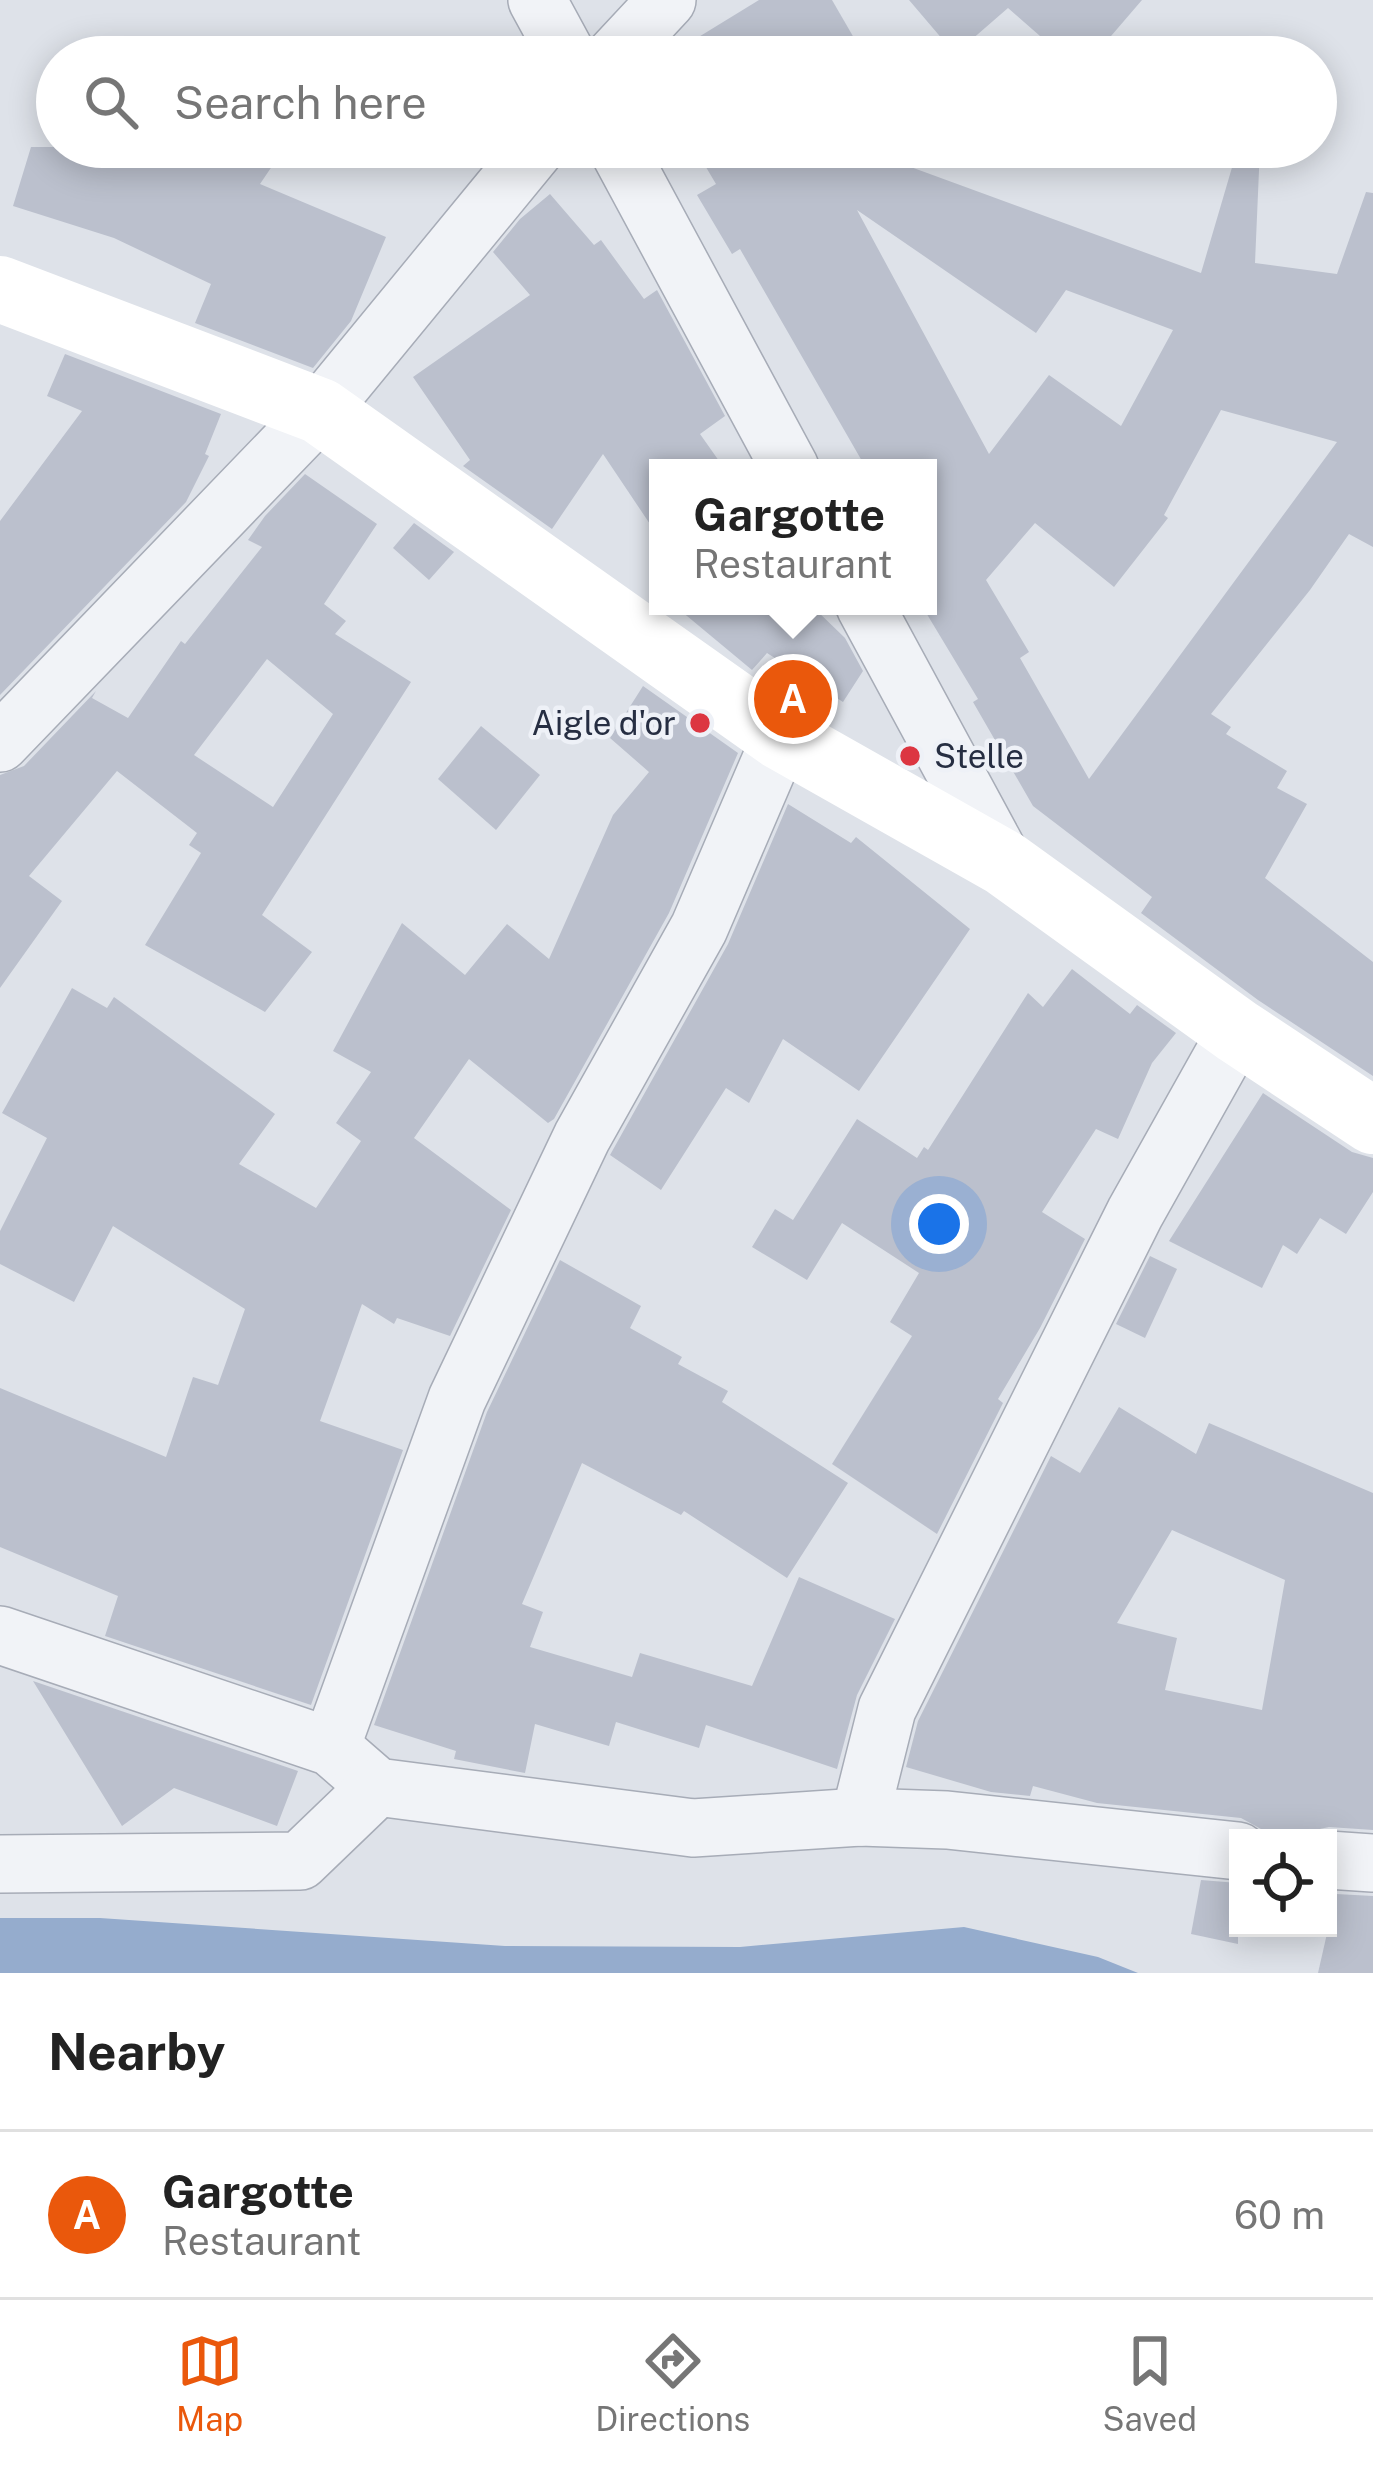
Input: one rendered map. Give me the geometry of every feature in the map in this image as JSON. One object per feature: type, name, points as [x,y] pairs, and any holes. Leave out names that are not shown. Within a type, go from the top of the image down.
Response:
[{"type":"street","points":[[537,0],[557,36]]},
{"type":"street","points":[[634,36],[668,0]]},
{"type":"street","points":[[0,743],[320,411],[520,168]]},
{"type":"street","points":[[628,168],[785,459]]},
{"type":"street","points":[[0,289],[320,411],[781,737],[1004,863],[1373,1121]]},
{"type":"street","points":[[870,615],[1004,863]]},
{"type":"street","points":[[331,1747],[457,1399],[582,1137],[699,928],[781,737]]},
{"type":"street","points":[[860,1817],[887,1709],[1135,1213],[1237,1030]]},
{"type":"street","points":[[0,1635],[331,1747],[377,1787],[693,1828],[860,1817],[947,1820],[1229,1850]]},
{"type":"street","points":[[0,1864],[300,1861],[377,1787]]},
{"type":"street","points":[[1337,1861],[1373,1863]]},
{"type":"water","points":[[0,1918],[100,1918],[505,1946],[740,1947],[964,1927],[1098,1957],[1138,1973],[0,1973]]},
{"type":"building","points":[[759,0],[832,0],[853,36],[700,36]]},
{"type":"building","points":[[909,0],[1142,0],[1111,36],[1040,36],[1008,8],[976,36],[940,36]]},
{"type":"building","points":[[31,147],[36,147],[36,168],[271,168],[260,184],[386,237],[351,321],[313,368],[195,323],[211,284],[114,238],[13,206]]},
{"type":"building","points":[[706,168],[914,168],[1201,273],[1232,168],[1259,168],[1255,263],[1337,274],[1366,192],[1373,193],[1373,547],[1349,534],[1211,714],[1231,727],[1226,734],[1287,771],[1277,788],[1307,804],[1265,878],[1373,962],[1373,1076],[1258,1000],[1141,913],[1152,897],[1033,806],[973,702],[978,699],[927,615],[937,615],[937,459],[861,459],[740,249],[732,254],[697,195],[716,184]],"holes":[[[857,210],[1036,333],[1066,290],[1173,330],[1121,426],[1049,375],[989,454]],[[1221,410],[1337,442],[1089,779],[1020,658],[1029,652],[986,580],[1035,523],[1114,587],[1168,518],[1164,515]]]},
{"type":"building","points":[[550,194],[594,245],[601,240],[644,299],[657,290],[725,416],[700,434],[718,459],[649,459],[649,523],[603,454],[552,529],[463,466],[470,460],[413,377],[530,295],[493,252],[520,219]]},
{"type":"building","points":[[65,354],[221,414],[205,454],[209,456],[186,502],[0,695],[0,521],[82,411],[47,396]]},
{"type":"building","points":[[305,474],[377,524],[324,604],[346,621],[335,634],[411,682],[262,915],[312,952],[265,1012],[145,945],[201,853],[189,845],[197,833],[117,771],[29,876],[62,901],[0,988],[0,775],[24,766],[96,691],[92,698],[128,718],[181,641],[185,644],[262,547],[248,540]],"holes":[[[267,659],[333,714],[273,807],[194,755]]]},
{"type":"building","points":[[414,523],[454,552],[429,580],[393,548]]},
{"type":"building","points":[[686,615],[821,615],[845,638],[863,671],[843,702],[767,653],[752,670]]},
{"type":"building","points":[[643,686],[738,753],[669,913],[554,1119],[548,1123],[469,1059],[414,1138],[511,1210],[450,1336],[397,1318],[394,1324],[362,1304],[320,1421],[403,1450],[311,1705],[105,1636],[118,1596],[0,1547],[0,1388],[166,1457],[193,1377],[218,1385],[245,1309],[113,1226],[74,1302],[0,1264],[0,1231],[47,1138],[2,1113],[72,988],[107,1008],[114,997],[275,1114],[239,1164],[316,1208],[361,1141],[336,1123],[371,1072],[333,1051],[402,923],[465,975],[507,924],[549,959],[613,815],[649,772],[610,738]]},
{"type":"building","points":[[481,726],[540,775],[496,830],[438,779]]},
{"type":"building","points":[[788,804],[851,843],[856,837],[970,929],[859,1091],[783,1039],[749,1103],[726,1088],[661,1190],[610,1155],[728,944]]},
{"type":"building","points":[[1072,969],[1130,1014],[1137,1005],[1176,1033],[1152,1063],[1118,1139],[1096,1129],[1042,1212],[1085,1239],[998,1399],[1003,1403],[937,1534],[832,1464],[912,1336],[890,1322],[919,1273],[842,1223],[807,1280],[752,1247],[775,1209],[793,1220],[857,1119],[917,1158],[924,1147],[928,1150],[1028,993],[1043,1007]]},
{"type":"building","points":[[1263,1093],[1352,1152],[1373,1158],[1373,1192],[1346,1234],[1320,1218],[1297,1254],[1283,1245],[1262,1288],[1169,1241]]},
{"type":"building","points":[[1150,1256],[1177,1269],[1145,1338],[1116,1324]]},
{"type":"building","points":[[560,1260],[641,1306],[630,1328],[682,1357],[678,1364],[728,1391],[722,1402],[848,1483],[787,1578],[684,1511],[681,1515],[582,1463],[522,1604],[543,1612],[530,1647],[632,1677],[640,1653],[752,1686],[799,1577],[895,1619],[857,1695],[837,1769],[706,1725],[699,1748],[616,1722],[609,1746],[535,1724],[525,1773],[454,1759],[456,1751],[374,1725],[487,1412]]},
{"type":"building","points":[[1119,1407],[1196,1454],[1209,1423],[1373,1493],[1373,1830],[1261,1829],[1241,1818],[1097,1803],[1033,1786],[1030,1796],[991,1792],[906,1767],[918,1721],[1051,1456],[1080,1473]],"holes":[[[1172,1530],[1285,1580],[1262,1710],[1165,1690],[1177,1638],[1117,1623]]]},
{"type":"building","points":[[33,1681],[298,1771],[277,1826],[174,1788],[122,1826]]},
{"type":"building","points":[[1201,1880],[1229,1882],[1229,1937],[1238,1937],[1238,1944],[1191,1934]]},
{"type":"building","points":[[1337,1894],[1373,1896],[1373,1973],[1318,1973],[1326,1937],[1337,1937]]},
{"type":"place","name":"Gargotte","points":[[793,699]]},
{"type":"place","name":"Aigle d'or","points":[[700,723]]},
{"type":"place","name":"Stelle","points":[[910,756]]}]
